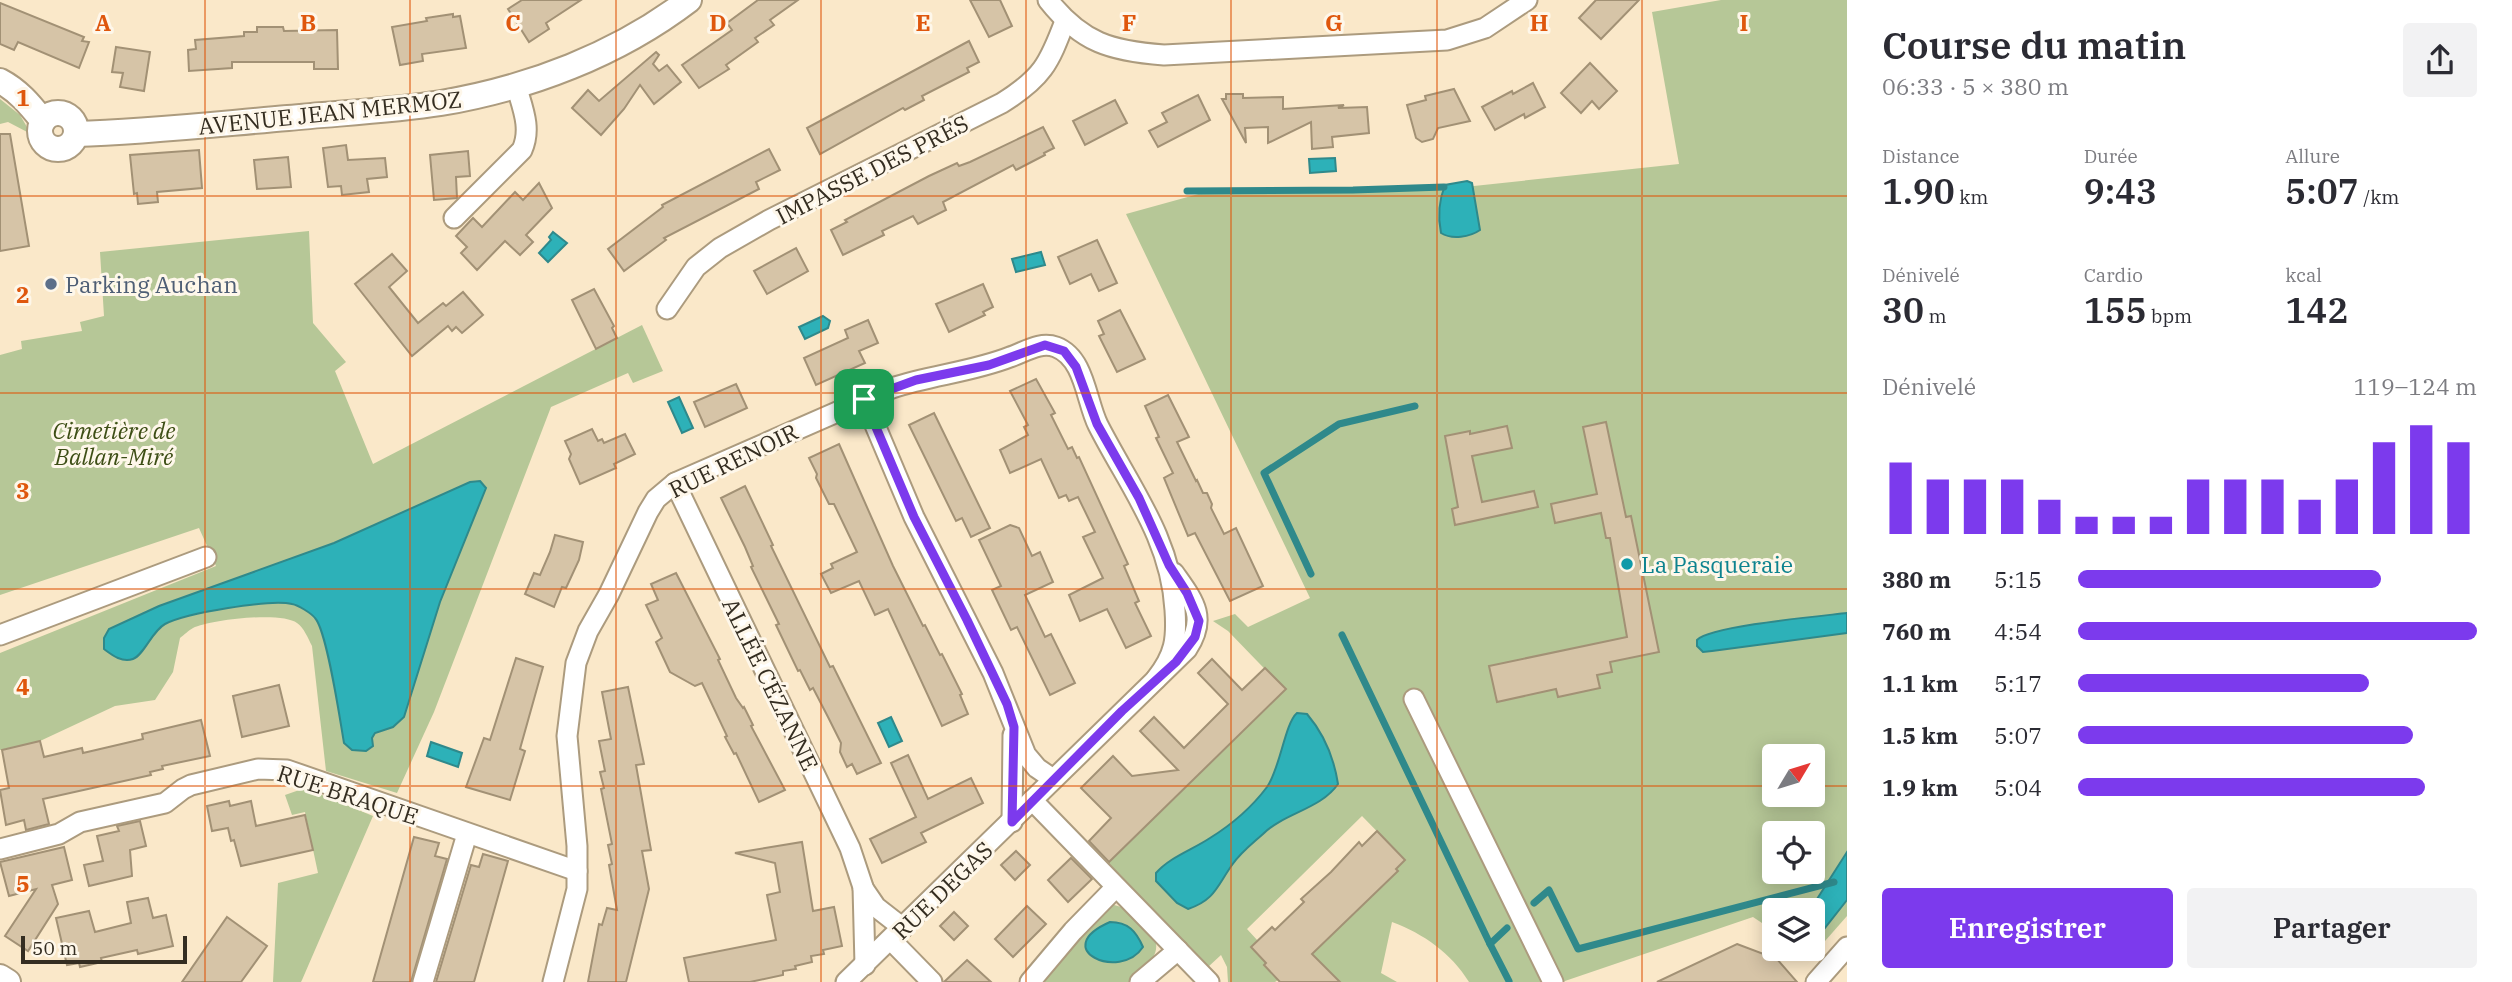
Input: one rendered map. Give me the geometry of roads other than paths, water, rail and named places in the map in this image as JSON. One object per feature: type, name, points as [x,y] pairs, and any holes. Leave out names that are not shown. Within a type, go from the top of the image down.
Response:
[{"type":"street","name":"AVENUE JEAN MERMOZ","points":[[0,81],[28,101],[43,121],[42,137],[54,148],[70,144],[76,134],[122,133],[395,108],[478,96],[555,73],[606,50],[689,0]]},
{"type":"street","points":[[1048,0],[1065,21],[1097,42],[1134,52],[1177,54],[1447,40],[1485,27],[1527,0]]},
{"type":"street","name":"IMPASSE DES PRÉS","points":[[667,309],[696,267],[720,248],[769,220],[1002,103],[1027,87],[1047,62],[1065,21]]},
{"type":"street","points":[[454,218],[522,150],[527,140],[527,129],[516,85]]},
{"type":"street","name":"RUE RENOIR","points":[[553,982],[577,889],[577,846],[567,736],[576,663],[588,631],[610,594],[648,512],[656,499],[675,483],[864,399],[916,380],[989,365],[1035,347],[1056,347],[1070,358],[1076,367],[1097,424],[1139,498],[1169,565],[1187,593],[1199,621]]},
{"type":"street","points":[[864,399],[914,517],[998,683],[1026,755],[1037,768],[1053,779]]},
{"type":"street","name":"ALLÉE CÉZANNE","points":[[675,483],[850,848],[863,887],[932,982]]},
{"type":"street","points":[[0,635],[206,557]]},
{"type":"street","name":"RUE RENOIR","points":[[1169,565],[1174,586],[1175,618]]},
{"type":"street","name":"RUE DEGAS","points":[[1156,679],[1173,652],[1176,638],[1175,618]]},
{"type":"street","name":"RUE DEGAS","points":[[846,982],[1187,649],[1195,637],[1199,621]]},
{"type":"street","points":[[1414,699],[1553,982]]},
{"type":"street","points":[[1012,822],[1014,727]]},
{"type":"street","name":"RUE BRAQUE","points":[[0,849],[59,834],[80,822],[165,803],[191,785],[273,768],[360,794],[577,871]]},
{"type":"street","points":[[1032,800],[1209,982]]},
{"type":"street","points":[[423,982],[467,834]]},
{"type":"street","name":"ALLÉE CÉZANNE","points":[[863,887],[865,965]]},
{"type":"street","points":[[1030,982],[1073,930],[1116,887]]},
{"type":"street","points":[[1815,982],[1847,947]]},
{"type":"street","points":[[1140,982],[1178,950]]},
{"type":"street","points":[[0,977],[8,982]]},
{"type":"water","points":[[1335,158],[1336,171],[1310,173],[1309,159]]},
{"type":"water","points":[[1467,181],[1472,183],[1480,230],[1461,237],[1445,235],[1441,233],[1439,215],[1445,185]]},
{"type":"water","points":[[553,232],[567,243],[548,262],[539,253],[551,240],[549,237]]},
{"type":"water","points":[[1041,252],[1045,265],[1016,272],[1012,259]]},
{"type":"water","points":[[823,316],[830,321],[828,328],[805,339],[799,327]]},
{"type":"water","points":[[679,397],[693,428],[682,433],[668,402]]},
{"type":"water","points":[[480,481],[486,488],[440,602],[404,717],[393,727],[375,733],[372,738],[373,746],[366,751],[352,750],[344,743],[320,626],[313,616],[295,605],[248,605],[176,620],[160,627],[141,653],[129,660],[117,658],[104,649],[104,638],[109,629],[159,606],[334,543],[470,482]]},
{"type":"water","points":[[1847,613],[1847,633],[1703,652],[1697,646],[1697,640],[1722,630]]},
{"type":"water","points":[[1297,713],[1307,714],[1323,738],[1338,784],[1322,799],[1281,821],[1255,841],[1235,861],[1210,897],[1188,909],[1177,903],[1156,881],[1156,873],[1174,858],[1226,827],[1261,794],[1272,779],[1289,726]]},
{"type":"water","points":[[891,717],[902,741],[889,747],[878,723]]},
{"type":"water","points":[[431,742],[462,753],[458,767],[427,756]]},
{"type":"water","points":[[1847,852],[1847,900],[1825,928],[1825,898],[1818,898]]},
{"type":"water","points":[[1110,922],[1131,928],[1143,947],[1132,957],[1119,962],[1106,962],[1095,958],[1087,951],[1086,942],[1093,932]]},
{"type":"waterway","points":[[1187,191],[1444,187]]},
{"type":"waterway","points":[[1311,574],[1264,473],[1339,424],[1415,406]]},
{"type":"waterway","points":[[1342,635],[1490,944],[1507,928]]},
{"type":"waterway","points":[[1534,903],[1549,890],[1578,949],[1834,882]]},
{"type":"waterway","points":[[1490,944],[1509,981]]},
{"type":"place","name":"Parking Auchan","points":[[51,284]]},
{"type":"place","name":"La Pasqueraie","points":[[1627,564]]},
{"type":"park label","name":"Cimetière de Ballan-Miré","points":[[114,443]]}]
